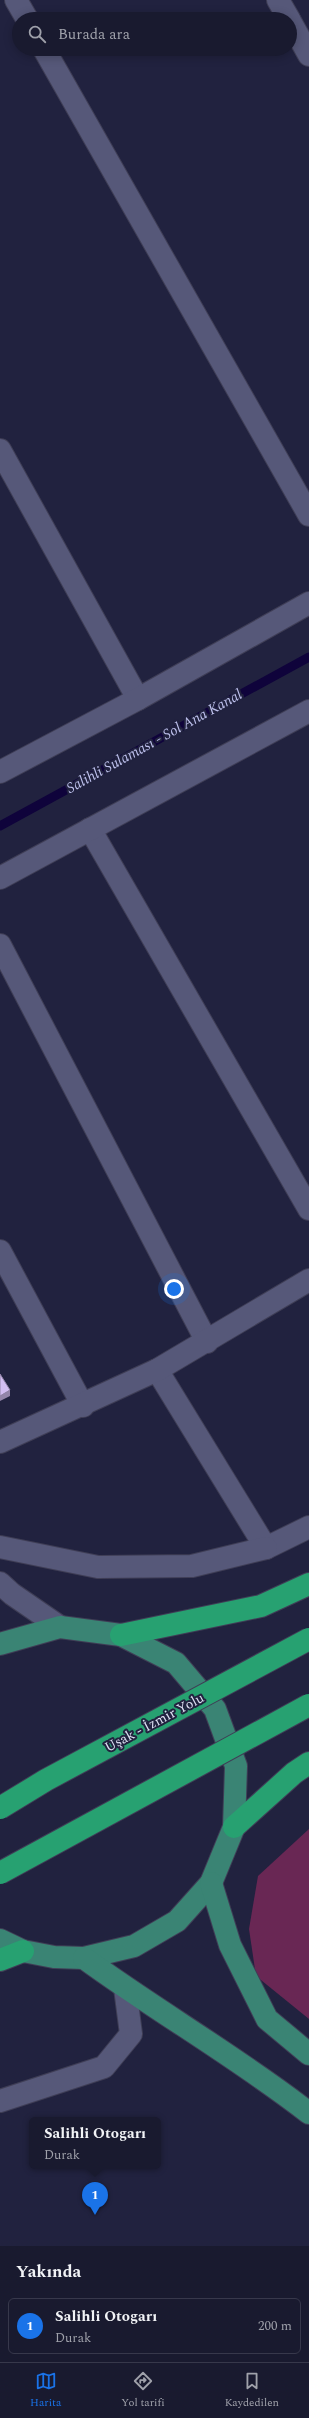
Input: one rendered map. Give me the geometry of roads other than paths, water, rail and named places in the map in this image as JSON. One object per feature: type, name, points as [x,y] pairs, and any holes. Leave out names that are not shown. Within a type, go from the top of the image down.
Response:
[{"type":"highway","points":[[121,1635],[262,1606],[309,1584]]},
{"type":"highway","name":"Uşak - İzmir Yolu","points":[[0,1808],[46,1780],[309,1639]]},
{"type":"highway","points":[[0,1873],[309,1705]]},
{"type":"highway","points":[[234,1827],[294,1773],[309,1763]]},
{"type":"highway","points":[[0,1960],[23,1951]]},
{"type":"main road","points":[[0,1644],[60,1627],[121,1635],[176,1663],[216,1708],[236,1766],[234,1827],[211,1883],[177,1921],[134,1946],[84,1958],[54,1957],[23,1951],[0,1940]]},
{"type":"main road","points":[[211,1883],[230,1945],[267,2019],[309,2054]]},
{"type":"main road","points":[[84,1958],[125,1988],[278,2089],[309,2113]]},
{"type":"street","points":[[16,0],[23,12]]},
{"type":"street","points":[[278,0],[285,12]]},
{"type":"street","points":[[297,34],[309,55]]},
{"type":"street","points":[[48,56],[309,516]]},
{"type":"street","points":[[0,450],[138,699]]},
{"type":"street","points":[[0,772],[138,699],[309,603]]},
{"type":"street","points":[[0,878],[309,711]]},
{"type":"street","points":[[90,829],[309,1209]]},
{"type":"street","points":[[0,945],[207,1342]]},
{"type":"street","points":[[0,1252],[84,1406]]},
{"type":"street","points":[[0,1442],[84,1406],[157,1370],[207,1342],[309,1280]]},
{"type":"street","points":[[157,1370],[266,1548]]},
{"type":"street","points":[[0,1547],[98,1567],[192,1566],[266,1548],[309,1527]]},
{"type":"street","points":[[0,1583],[12,1594],[60,1627]]},
{"type":"street","points":[[0,2100],[104,2067],[131,2034],[125,1988]]},
{"type":"waterway","name":"Salihli Sulaması - Sol Ana Kanal","points":[[0,826],[309,657]]},
{"type":"place","name":"Salihli Otogarı","points":[[95,2215]]}]
